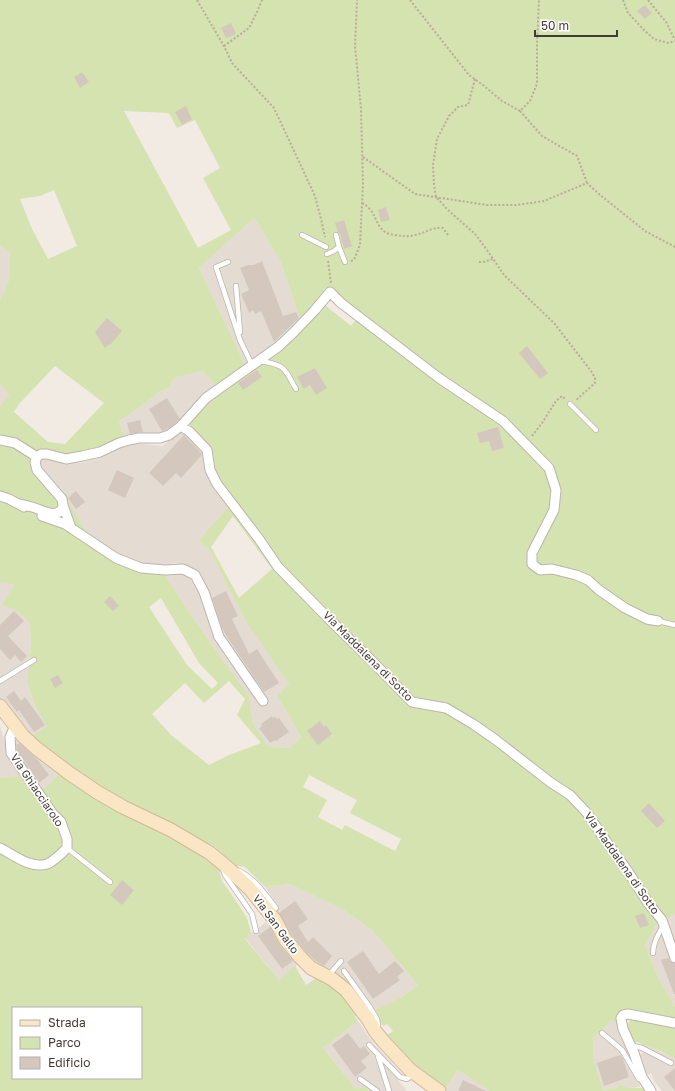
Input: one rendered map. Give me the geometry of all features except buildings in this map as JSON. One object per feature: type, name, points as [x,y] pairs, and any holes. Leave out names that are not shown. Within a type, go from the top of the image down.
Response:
[{"type":"street","points":[[70,528],[62,500],[37,470],[35,462],[37,457],[41,454],[47,454],[66,459],[100,452],[129,440],[139,438],[160,438],[169,435],[181,426],[206,398],[278,347],[315,310],[330,292],[341,303],[439,378],[503,421],[549,468],[556,490],[554,510],[532,553],[532,564],[540,570],[552,568],[588,580],[599,590],[625,608],[647,619],[658,621]]},
{"type":"street","name":"Via Maddalena di Sotto","points":[[181,426],[190,432],[207,450],[210,470],[216,484],[259,539],[278,567],[412,702],[446,708],[491,736],[550,782],[570,795],[587,813],[628,870],[648,903],[662,920],[675,958]]},
{"type":"street","points":[[0,440],[15,443],[37,457]]},
{"type":"street","points":[[0,496],[19,504],[32,512],[65,524],[116,558],[134,566],[165,570],[183,569],[195,575],[204,592],[219,637],[263,701]]},
{"type":"street","points":[[19,504],[51,514],[56,514],[61,510],[63,505]]},
{"type":"street","name":"Via San Gallo","points":[[5,709],[19,731],[36,748],[69,774],[123,807],[171,830],[210,853],[224,864],[255,895],[275,920],[285,939],[300,957],[312,968],[328,976],[346,990],[368,1019],[382,1041],[410,1070],[439,1091]]},
{"type":"street","name":"Via Ghiacciarolo","points":[[19,731],[10,737],[11,753],[53,814],[62,822],[67,839],[67,848]]},
{"type":"street","points":[[0,848],[34,865],[48,864],[67,848]]},
{"type":"street","points":[[650,1091],[644,1081],[634,1053],[623,1029],[621,1018],[623,1015],[632,1015],[675,1022]]},
{"type":"lane","points":[[302,235],[326,247]]},
{"type":"lane","points":[[336,235],[344,262]]},
{"type":"lane","points":[[327,254],[339,247]]},
{"type":"lane","points":[[228,262],[216,267],[240,340],[255,363],[274,363],[282,366],[296,389]]},
{"type":"lane","points":[[236,286],[240,340]]},
{"type":"lane","points":[[570,404],[596,430]]},
{"type":"lane","points":[[658,621],[675,625]]},
{"type":"lane","points":[[0,681],[34,660]]},
{"type":"lane","points":[[67,848],[110,882]]},
{"type":"lane","points":[[256,931],[252,914],[225,875],[224,864],[242,872],[264,892],[276,908]]},
{"type":"lane","points":[[653,953],[656,937],[664,925]]},
{"type":"lane","points":[[328,976],[341,961]]},
{"type":"lane","points":[[344,971],[377,1019],[378,1025],[375,1031]]},
{"type":"lane","points":[[602,1033],[622,1050],[639,1080],[644,1081]]},
{"type":"lane","points":[[369,1045],[402,1079],[408,1079],[415,1074]]},
{"type":"lane","points":[[630,1045],[642,1048],[671,1063]]},
{"type":"lane","points":[[378,1054],[390,1091]]},
{"type":"lane","points":[[360,1079],[377,1091]]},
{"type":"path","points":[[197,0],[224,46],[232,63],[274,108],[315,196],[326,247]]},
{"type":"path","points":[[224,46],[249,28],[262,0]]},
{"type":"path","points":[[330,292],[331,282],[328,262],[348,262],[354,260],[358,252],[361,233],[363,157],[356,46],[357,0]]},
{"type":"path","points":[[410,0],[469,75],[502,101],[520,111],[542,136],[577,156],[588,183],[600,195],[644,230],[675,247]]},
{"type":"path","points":[[520,111],[530,101],[537,84],[539,0]]},
{"type":"path","points":[[623,0],[628,13],[654,39],[668,43],[675,40],[666,22],[648,0]]},
{"type":"path","points":[[475,80],[468,105],[458,106],[449,116],[437,139],[433,165],[436,197],[475,234],[504,275],[554,323],[595,378],[595,383],[570,404],[562,396],[556,401],[542,423],[525,444]]},
{"type":"path","points":[[363,157],[415,194],[487,205],[518,205],[544,201],[588,183]]},
{"type":"path","points":[[362,203],[372,210],[379,227],[386,233],[405,237],[417,235],[430,229],[443,228],[448,235]]},
{"type":"path","points":[[479,262],[493,259]]},
{"type":"shaded area","points":[[254,218],[280,260],[301,322],[279,341],[245,365],[199,268]]},
{"type":"shaded area","points":[[0,246],[10,252],[9,280],[0,301]]},
{"type":"shaded area","points":[[202,371],[216,385],[178,423],[161,434],[125,439],[119,421],[161,391],[170,387],[174,378]]},
{"type":"shaded area","points":[[0,384],[11,395],[0,405]]},
{"type":"shaded area","points":[[181,429],[204,450],[205,464],[212,484],[229,506],[199,541],[210,551],[247,622],[289,684],[277,695],[301,737],[290,748],[269,747],[253,724],[249,697],[164,574],[179,572],[177,563],[158,566],[142,565],[117,554],[86,531],[64,495],[39,467],[41,458],[47,458],[65,463],[80,463],[132,443],[163,446]]},
{"type":"shaded area","points":[[0,582],[14,585],[3,605],[16,610],[30,623],[31,647],[27,682],[35,706],[48,726],[30,738],[0,699]]},
{"type":"shaded area","points":[[0,726],[9,755],[22,776],[0,777]]},
{"type":"shaded area","points":[[15,738],[23,740],[61,772],[45,788],[37,786],[18,760],[12,744]]},
{"type":"shaded area","points":[[290,884],[342,909],[373,931],[418,985],[400,998],[375,1021],[334,974],[336,971],[332,969],[330,971],[310,962],[302,954],[272,910],[278,905],[265,887]]},
{"type":"shaded area","points":[[675,914],[675,951],[664,919]]},
{"type":"shaded area","points":[[660,921],[675,963],[675,1007],[659,979],[645,945],[657,923]]},
{"type":"shaded area","points":[[266,922],[300,963],[279,980],[245,938]]},
{"type":"shaded area","points":[[611,1019],[623,1032],[639,1075],[640,1087],[630,1088],[618,1085],[617,1088],[603,1090],[593,1058],[593,1038],[605,1028]]},
{"type":"shaded area","points":[[358,1021],[373,1043],[403,1075],[398,1080],[407,1091],[370,1091],[364,1087],[356,1089],[323,1048]]},
{"type":"shaded area","points":[[641,1043],[675,1057],[675,1091],[662,1091],[654,1081],[651,1073],[647,1075],[640,1054],[643,1053]]},
{"type":"shaded area","points":[[458,1070],[490,1091],[444,1090]]},
{"type":"green space","points":[[0,0],[675,0],[675,914],[657,923],[645,945],[659,979],[675,1007],[675,1019],[625,1009],[619,1013],[623,1032],[611,1019],[605,1028],[593,1038],[593,1058],[603,1090],[617,1088],[618,1085],[630,1088],[643,1088],[645,1091],[490,1091],[458,1070],[444,1090],[409,1061],[386,1036],[393,1031],[387,1024],[383,1026],[374,1011],[400,998],[418,985],[373,931],[342,909],[290,884],[265,887],[245,867],[237,866],[214,846],[105,796],[30,738],[47,726],[35,706],[27,682],[31,647],[30,623],[16,610],[2,605],[14,585],[0,582],[0,405],[10,395],[0,384],[0,301],[9,280],[10,252],[0,246]],"holes":[[[124,111],[169,113],[177,128],[195,120],[220,168],[203,178],[231,230],[198,248]],[[54,190],[77,246],[48,259],[32,229],[20,199],[40,196]],[[254,218],[280,260],[301,322],[321,299],[325,288],[361,313],[351,326],[325,305],[284,348],[260,366],[221,391],[187,424],[208,445],[217,477],[281,563],[409,700],[302,598],[277,571],[229,506],[199,541],[210,551],[247,623],[289,684],[277,695],[301,737],[290,748],[269,747],[253,724],[249,697],[164,574],[155,574],[134,569],[87,542],[92,536],[86,531],[64,495],[39,467],[41,458],[60,454],[72,455],[100,450],[125,439],[119,421],[161,391],[170,387],[174,378],[202,371],[216,385],[245,365],[199,268]],[[55,366],[104,403],[65,444],[48,442],[14,412],[19,404]],[[233,516],[272,569],[239,598],[211,547]],[[161,598],[199,663],[218,683],[212,689],[187,665],[149,607]],[[229,681],[245,699],[237,715],[261,743],[229,755],[209,765],[171,735],[152,714],[185,683],[204,703]],[[309,775],[357,800],[350,813],[401,839],[395,851],[345,825],[342,830],[318,817],[327,800],[303,787]]]},
{"type":"green space","points":[[61,772],[217,863],[222,881],[247,918],[251,933],[245,939],[279,980],[295,966],[306,985],[318,977],[341,991],[359,1014],[355,1016],[358,1021],[323,1048],[356,1089],[364,1087],[370,1091],[0,1091],[0,777],[22,776],[34,786],[45,788]]},
{"type":"green space","points":[[631,1020],[675,1026],[675,1057],[634,1041],[628,1027]]}]
